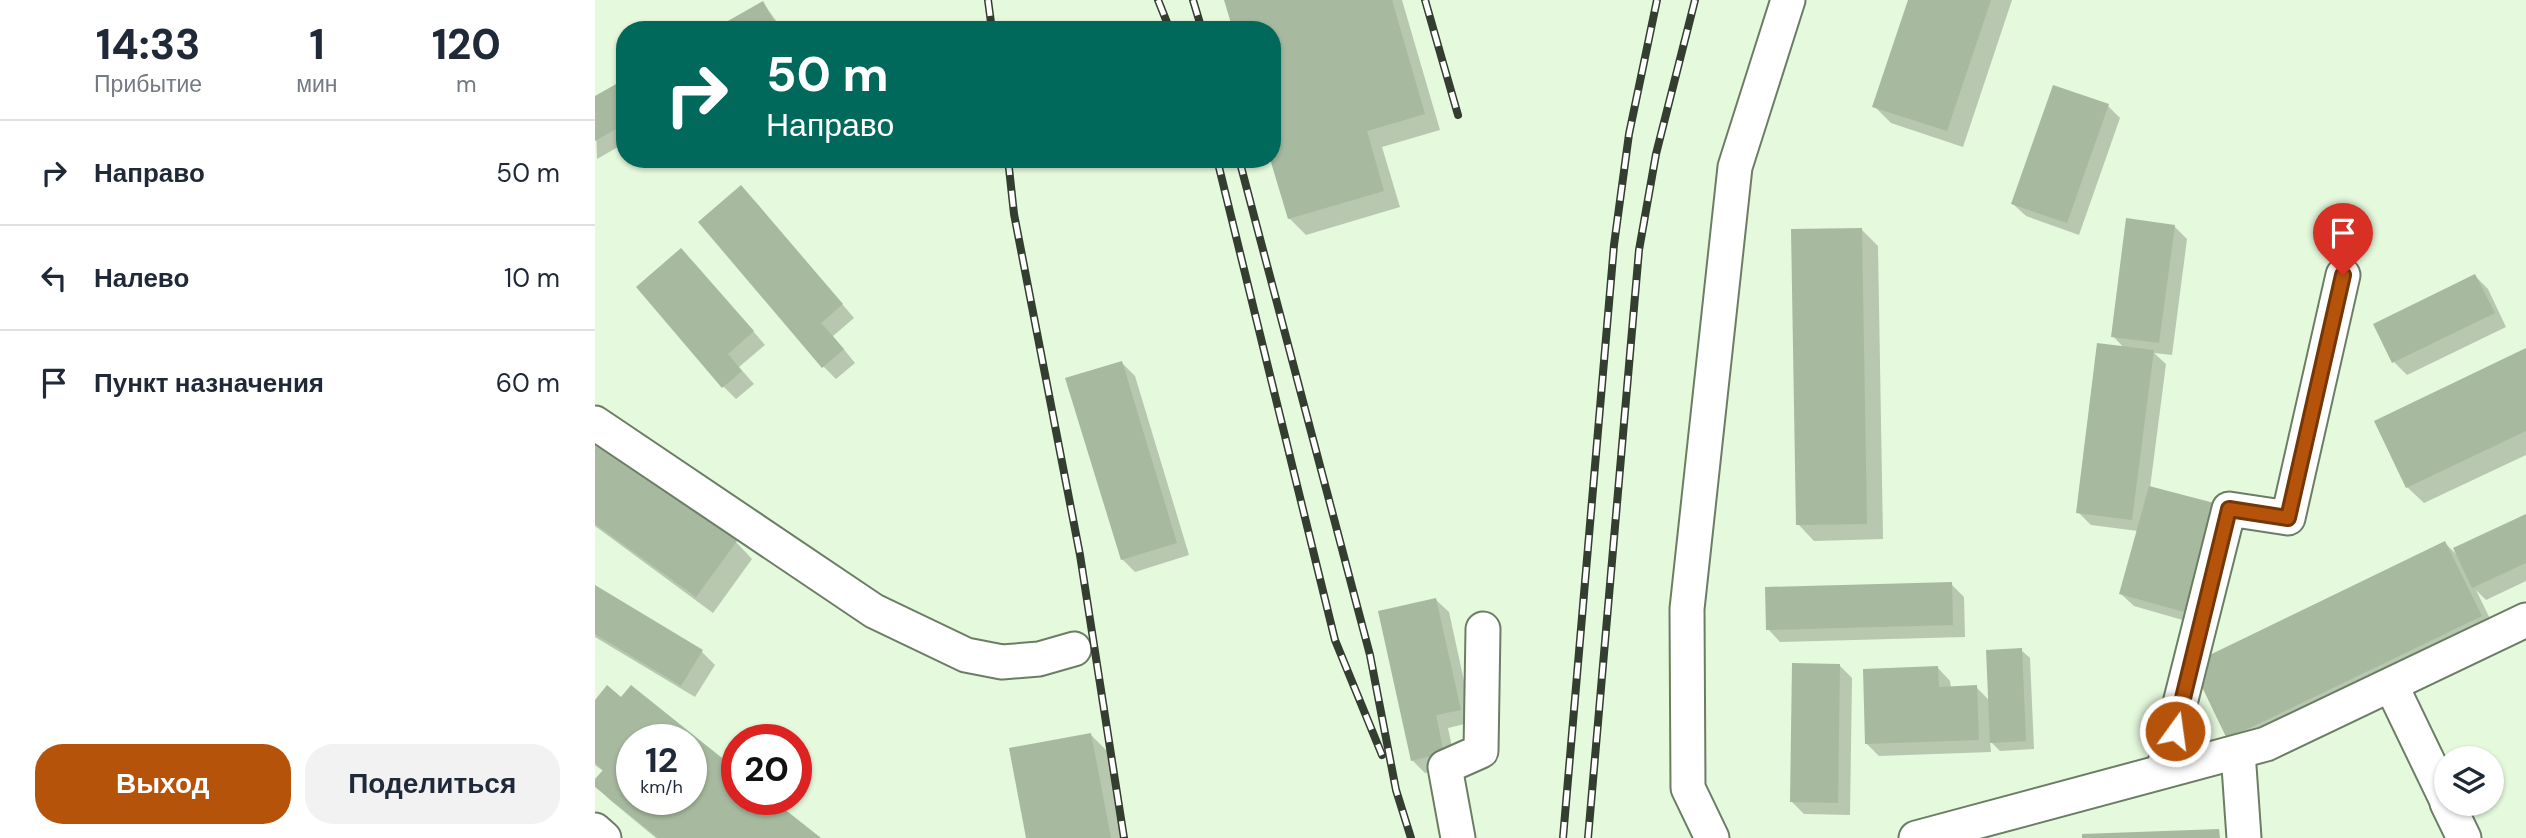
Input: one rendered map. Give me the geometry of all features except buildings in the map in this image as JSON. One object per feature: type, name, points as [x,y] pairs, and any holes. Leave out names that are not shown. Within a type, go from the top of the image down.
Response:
[{"type":"street","points":[[1712,838],[1688,788],[1687,609],[1735,167],[1788,0]]},
{"type":"street","points":[[2162,771],[2229,509],[2288,518],[2343,275]]},
{"type":"street","points":[[595,422],[698,495],[755,529],[818,576],[874,611],[966,655],[1002,662],[1039,659],[1074,649]]},
{"type":"street","points":[[1916,838],[2266,744],[2526,620]]},
{"type":"street","points":[[1458,838],[1445,767],[1481,751],[1483,629]]},
{"type":"street","points":[[2391,685],[2434,775]]},
{"type":"street","points":[[2238,752],[2244,838]]},
{"type":"street","points":[[2454,816],[2464,838]]},
{"type":"street","points":[[595,830],[604,838]]},
{"type":"railway","points":[[988,0],[991,21]]},
{"type":"railway","points":[[1158,0],[1166,21]]},
{"type":"railway","points":[[1193,0],[1199,21]]},
{"type":"railway","points":[[1425,0],[1458,115]]},
{"type":"railway","points":[[1563,838],[1614,245],[1629,134],[1657,0]]},
{"type":"railway","points":[[1588,838],[1639,250],[1656,154],[1695,0]]},
{"type":"railway","points":[[1009,168],[1014,214],[1080,555],[1124,838]]},
{"type":"railway","points":[[1219,168],[1335,640],[1382,755]]},
{"type":"railway","points":[[1241,168],[1370,655],[1396,790],[1411,838]]},
{"type":"route","points":[[2175,731],[2229,509],[2288,518],[2343,275]]}]
